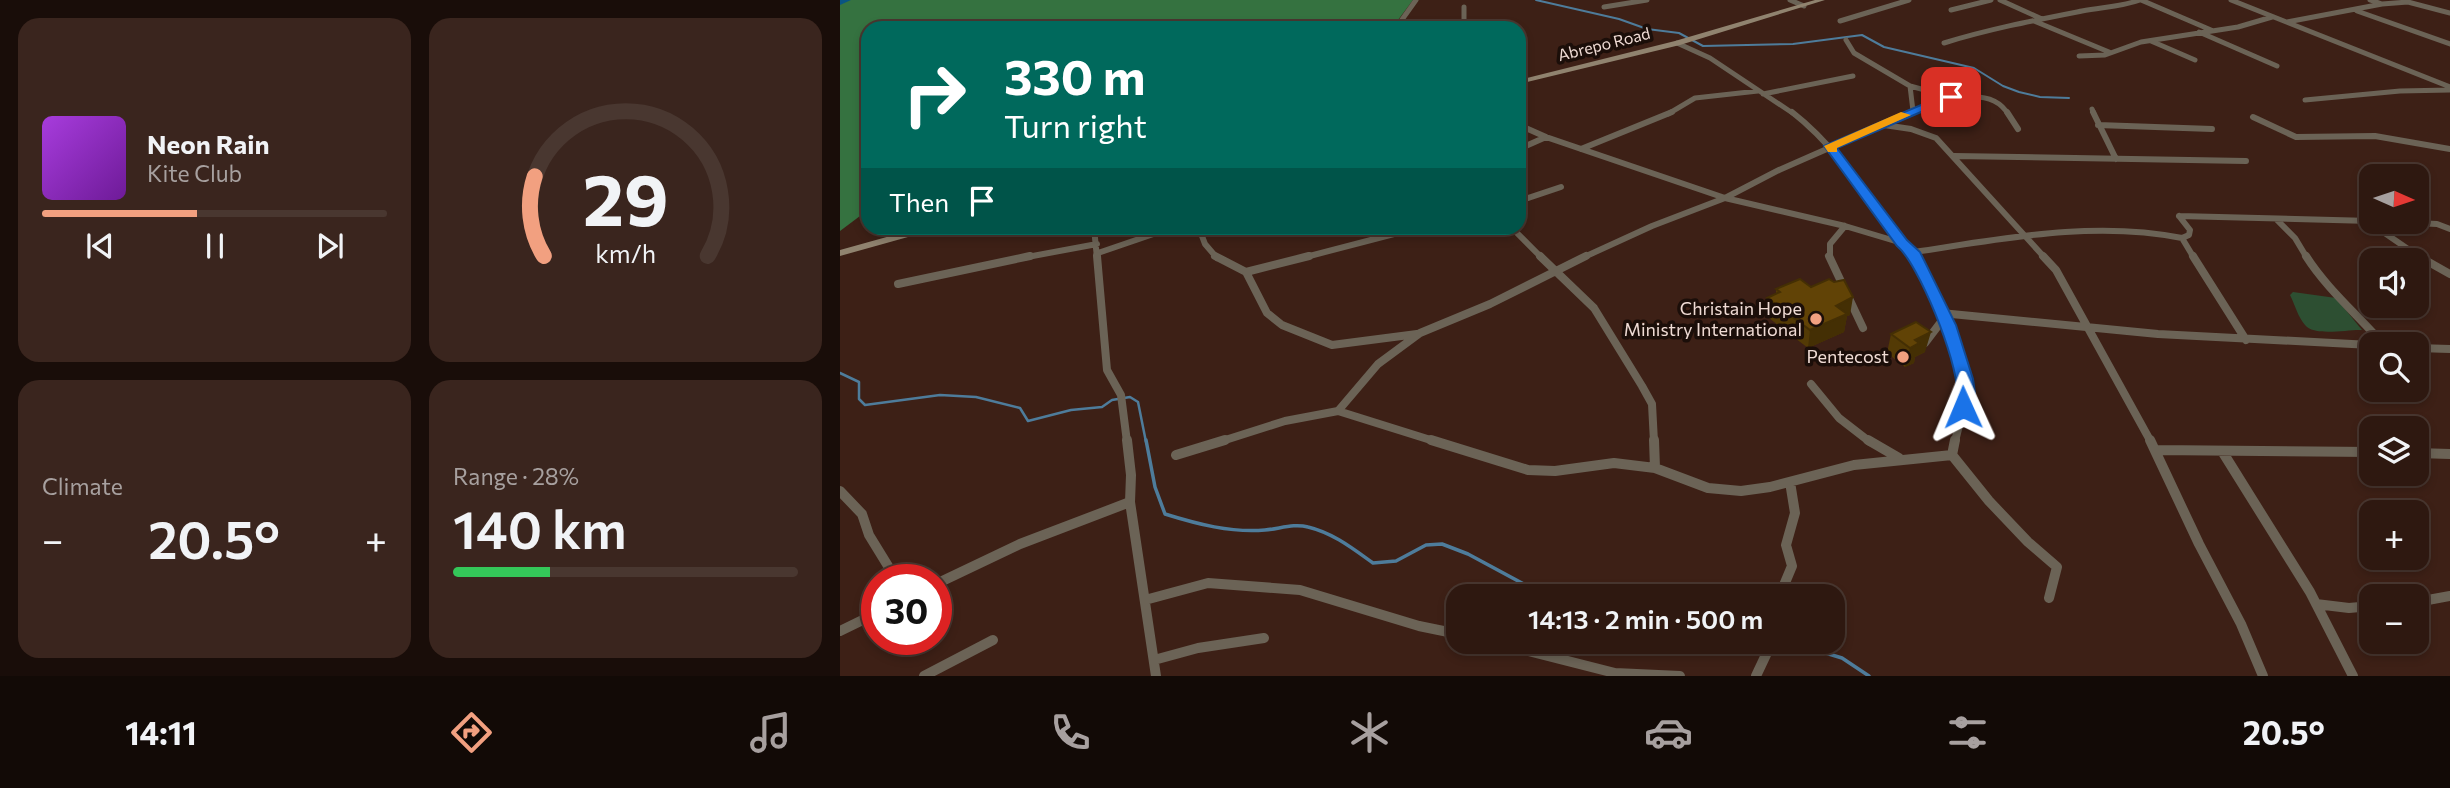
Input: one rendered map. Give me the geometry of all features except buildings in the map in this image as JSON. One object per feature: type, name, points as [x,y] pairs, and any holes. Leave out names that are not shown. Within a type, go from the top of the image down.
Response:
[{"type":"main road","points":[[1696,37],[1822,0]]},
{"type":"main road","name":"Abrepo Road","points":[[1526,80],[1696,37]]},
{"type":"main road","points":[[840,253],[904,235]]},
{"type":"street","points":[[1401,21],[1416,0]]},
{"type":"street","points":[[1604,6],[1647,0]]},
{"type":"street","points":[[1790,0],[1804,6]]},
{"type":"street","points":[[1840,21],[1909,0]]},
{"type":"street","points":[[1951,10],[1987,0]]},
{"type":"street","points":[[2000,0],[2042,19]]},
{"type":"street","points":[[1944,43],[2042,19],[2123,6],[2140,0],[2211,30]]},
{"type":"street","points":[[2231,0],[2450,89]]},
{"type":"street","points":[[2370,0],[2382,4]]},
{"type":"street","points":[[2286,22],[2415,0]]},
{"type":"street","points":[[2408,2],[2450,13]]},
{"type":"street","points":[[1463,21],[1464,7]]},
{"type":"street","points":[[2354,10],[2450,44]]},
{"type":"street","points":[[2079,56],[2105,55],[2148,40],[2238,27],[2272,17]]},
{"type":"street","points":[[2034,21],[2109,52]]},
{"type":"street","points":[[2199,33],[2277,66]]},
{"type":"street","points":[[1846,40],[1854,53],[1910,86],[1951,97],[1999,100],[2018,129]]},
{"type":"street","points":[[2148,40],[2195,60]]},
{"type":"street","points":[[1681,42],[1793,113],[1830,146],[1902,243],[1913,252],[1943,316],[1964,379],[1966,393],[1952,455]]},
{"type":"street","points":[[1581,149],[1679,109],[1695,98],[1760,92],[1853,76]]},
{"type":"street","points":[[1910,86],[1913,111]]},
{"type":"street","points":[[2305,100],[2450,89]]},
{"type":"street","points":[[1338,411],[1378,364],[1420,333],[1490,304],[1653,226],[1726,198],[1830,146],[1951,97]]},
{"type":"street","points":[[2092,109],[2116,159]]},
{"type":"street","points":[[2253,117],[2296,137],[2375,136],[2450,149]]},
{"type":"street","points":[[1884,125],[1911,129],[1936,138],[2026,234],[2056,271],[2156,450],[2199,544],[2241,624],[2263,676]]},
{"type":"street","points":[[2098,125],[2212,129]]},
{"type":"street","points":[[1526,128],[1726,198],[1845,226],[1902,243]]},
{"type":"street","points":[[1526,146],[1546,137]]},
{"type":"street","points":[[1954,156],[2246,161]]},
{"type":"street","points":[[1526,199],[1562,187]]},
{"type":"street","points":[[1913,252],[2026,234],[2147,231],[2182,238],[2189,235],[2190,230],[2179,216],[2359,220]]},
{"type":"street","points":[[2276,219],[2295,238],[2320,278],[2373,332]]},
{"type":"street","points":[[2348,220],[2373,225],[2398,244],[2450,274]]},
{"type":"street","points":[[2429,224],[2450,229]]},
{"type":"street","points":[[1845,226],[1830,244],[1828,253],[1863,328]]},
{"type":"street","points":[[1095,235],[1107,370],[1122,399],[1131,475],[1130,502],[1156,676]]},
{"type":"street","points":[[898,284],[1097,248],[1145,235]]},
{"type":"street","points":[[1202,235],[1208,250],[1223,264],[1246,272],[1390,235]]},
{"type":"street","points":[[1520,235],[1594,308],[1651,404],[1655,468]]},
{"type":"street","points":[[2182,238],[2246,340]]},
{"type":"street","points":[[1246,272],[1267,313],[1282,325],[1332,345],[1420,333]]},
{"type":"street","points":[[1943,316],[2246,340],[2359,345]]},
{"type":"street","points":[[1925,343],[1943,316]]},
{"type":"street","points":[[2429,348],[2450,349]]},
{"type":"street","points":[[1811,384],[1829,410],[1850,429],[1899,458]]},
{"type":"street","points":[[1176,455],[1261,428],[1338,411],[1528,470],[1555,471],[1614,463],[1655,468],[1695,484],[1724,491],[1755,491],[1840,468],[1899,458],[1952,455]]},
{"type":"street","points":[[2156,450],[2359,452]]},
{"type":"street","points":[[2222,451],[2316,604],[2353,676]]},
{"type":"street","points":[[2429,453],[2450,454]]},
{"type":"street","points":[[1952,455],[1989,501],[2028,542],[2057,567],[2049,598]]},
{"type":"street","points":[[1785,584],[1793,566],[1786,545],[1795,513],[1790,482]]},
{"type":"street","points":[[840,491],[862,514],[869,535],[887,564]]},
{"type":"street","points":[[952,576],[1020,544],[1130,502]]},
{"type":"street","points":[[1145,600],[1209,583],[1300,590],[1446,632]]},
{"type":"street","points":[[2429,600],[2450,596]]},
{"type":"street","points":[[2316,604],[2359,607]]},
{"type":"street","points":[[840,631],[861,621]]},
{"type":"street","points":[[1154,660],[1198,649],[1264,638]]},
{"type":"street","points":[[924,676],[993,640]]},
{"type":"street","points":[[1540,654],[1615,673],[1680,676]]},
{"type":"street","points":[[1756,676],[1766,654]]},
{"type":"green space","points":[[840,0],[1413,0],[1397,21],[861,21],[861,215],[840,231]]},
{"type":"green space","points":[[2293,292],[2336,298],[2362,330],[2324,332],[2310,329],[2298,315],[2290,295]]},
{"type":"waterway","points":[[840,2],[846,0]]},
{"type":"waterway","points":[[1536,0],[1619,19],[1647,29],[1679,33],[1703,46],[1793,44],[1862,35],[1884,47],[1974,68],[2003,86],[2019,92],[2040,97],[2069,98]]},
{"type":"waterway","points":[[840,373],[859,382],[859,399],[865,405],[940,395],[976,397],[1020,408],[1028,421],[1071,410],[1102,407],[1112,400],[1130,397],[1138,402],[1146,442]]},
{"type":"waterway","points":[[1146,440],[1155,487],[1165,514],[1227,529],[1308,527],[1334,537],[1373,563],[1396,561],[1426,545],[1442,544],[1468,554],[1524,584]]},
{"type":"waterway","points":[[1829,654],[1842,658],[1869,676]]},
{"type":"slow traffic","points":[[1833,150],[1830,146],[1884,126],[1905,115]]},
{"type":"place","name":"Christain Hope Ministry International","points":[[1816,319]]},
{"type":"place","name":"Pentecost","points":[[1903,357]]},
{"type":"route","points":[[1951,97],[1830,146],[1902,243],[1913,252],[1948,325],[1964,379],[1966,393],[1963,407]]}]
